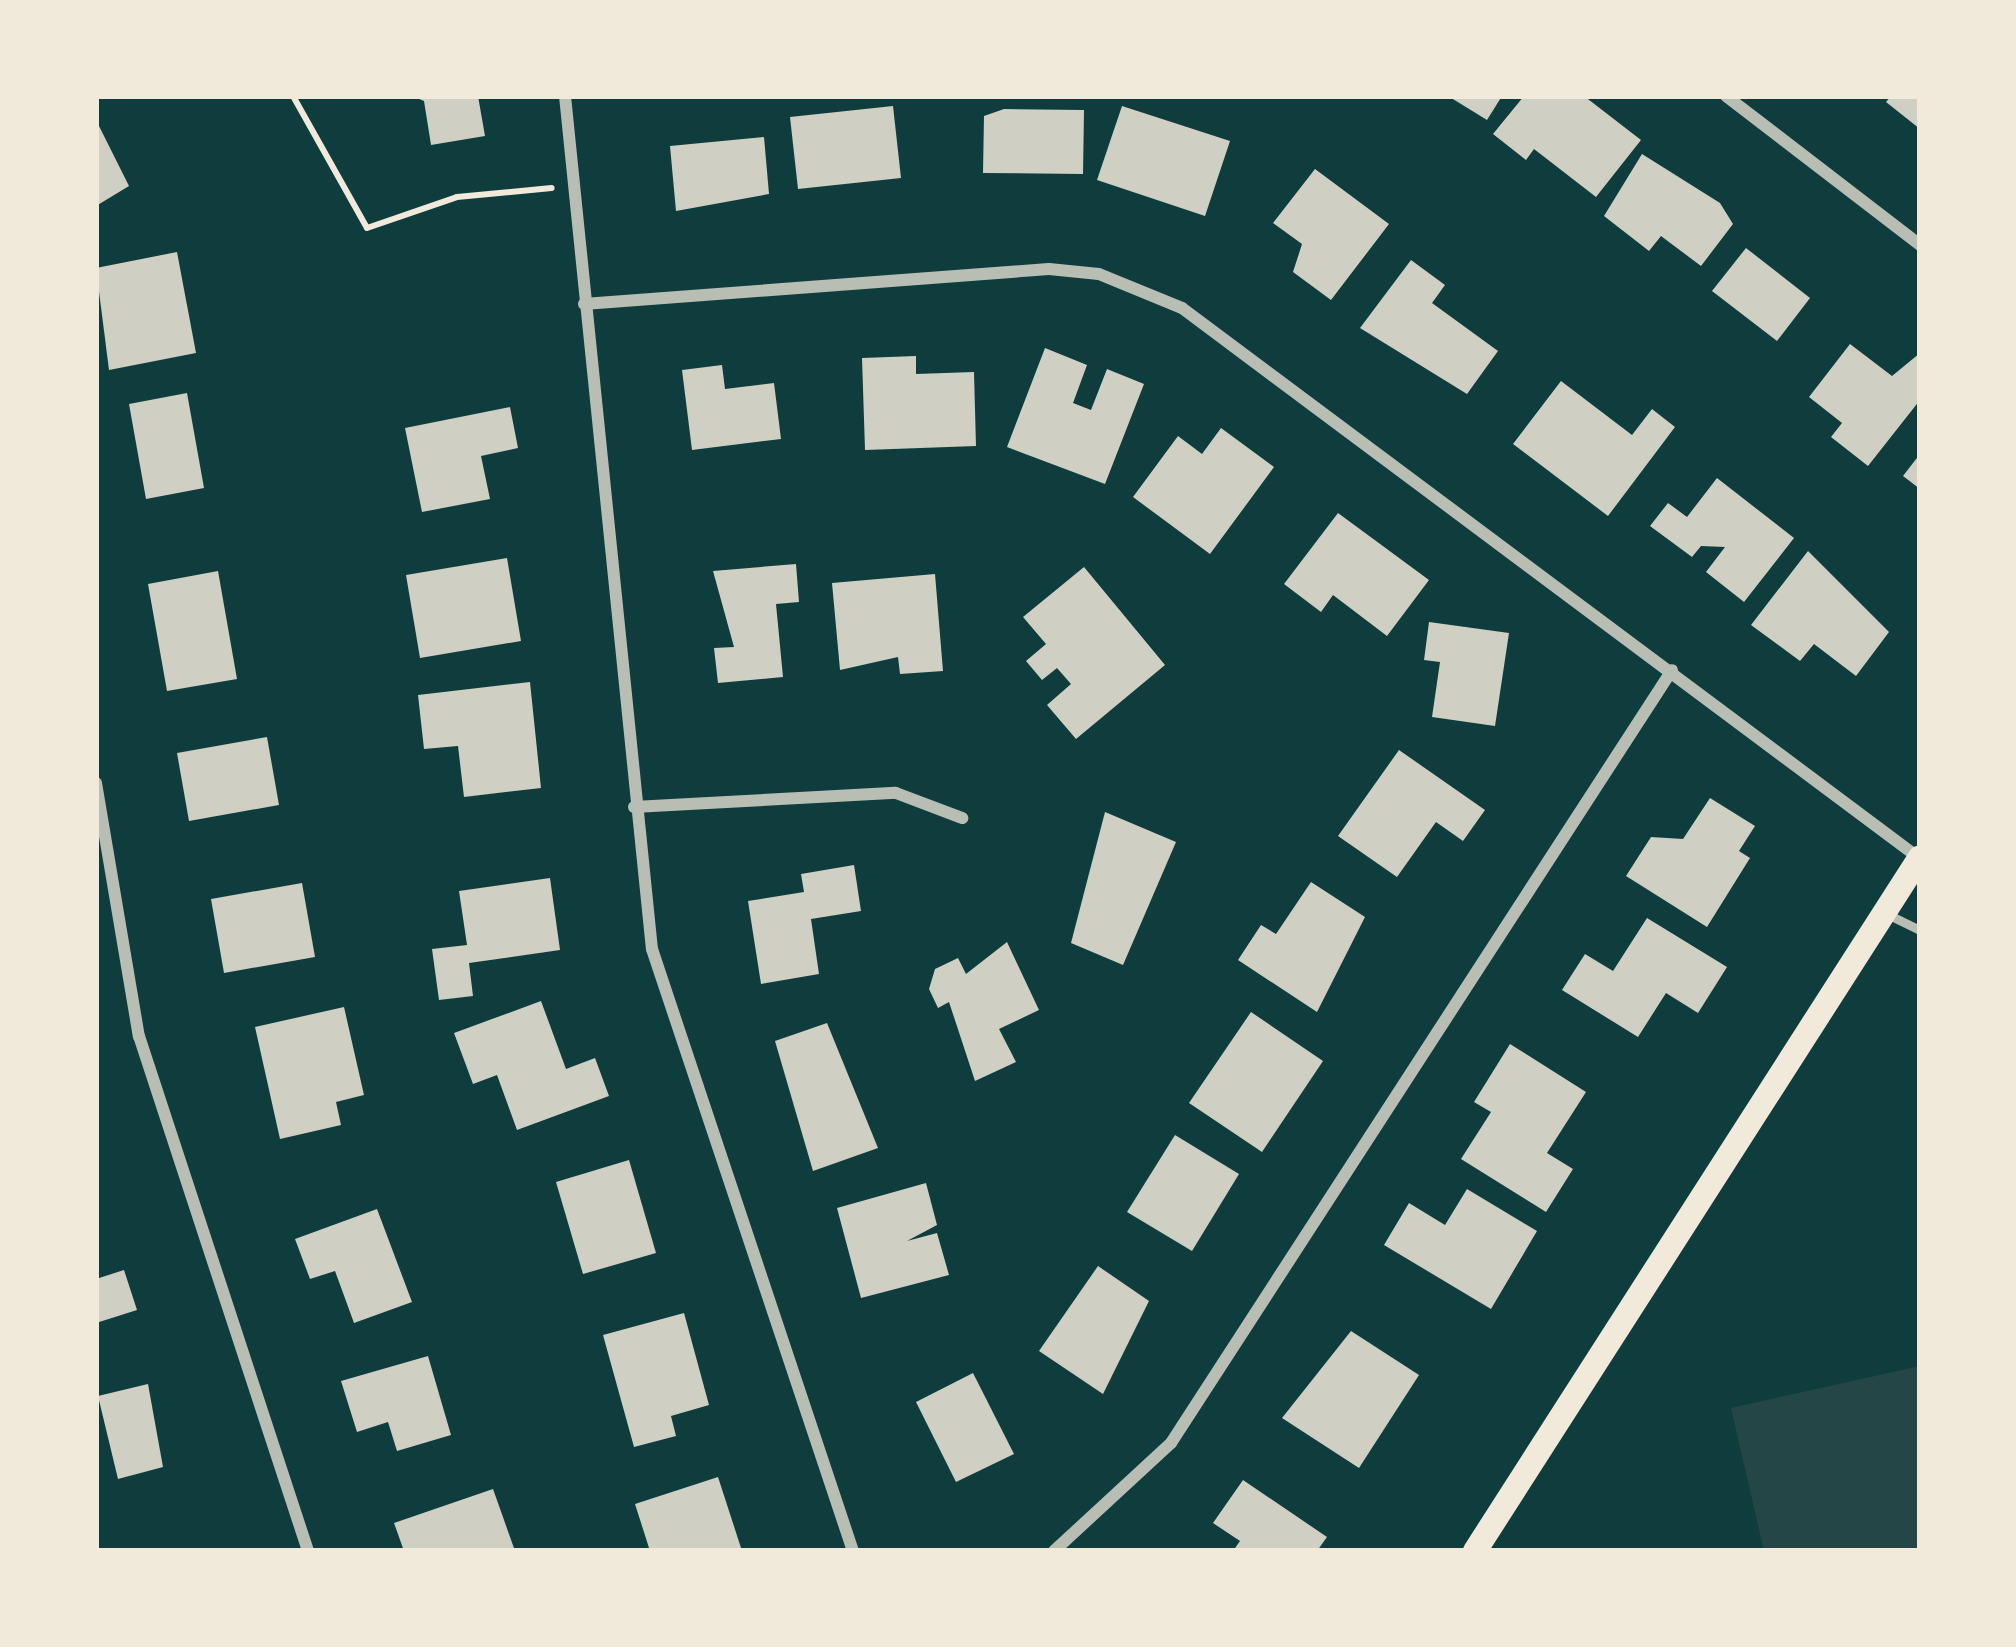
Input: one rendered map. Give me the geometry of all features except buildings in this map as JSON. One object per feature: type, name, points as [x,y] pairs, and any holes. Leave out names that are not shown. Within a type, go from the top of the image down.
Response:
[{"type":"main road","points":[[1475,1551],[1920,857]]},
{"type":"street","points":[[565,96],[634,807],[675,1035],[853,1551]]},
{"type":"street","points":[[1726,96],[1920,245]]},
{"type":"street","points":[[584,304],[902,273],[1099,274],[1248,349],[1920,857]]},
{"type":"street","points":[[1054,1551],[1171,1443],[1672,670]]},
{"type":"street","points":[[96,783],[146,1059],[308,1551]]},
{"type":"street","points":[[634,807],[896,793],[962,818]]},
{"type":"lane","points":[[1886,913],[1920,930]]},
{"type":"path","points":[[293,96],[367,228],[457,197],[573,188]]},
{"type":"shaded area","points":[[1920,1366],[1920,1551],[1764,1551],[1731,1408]]}]
